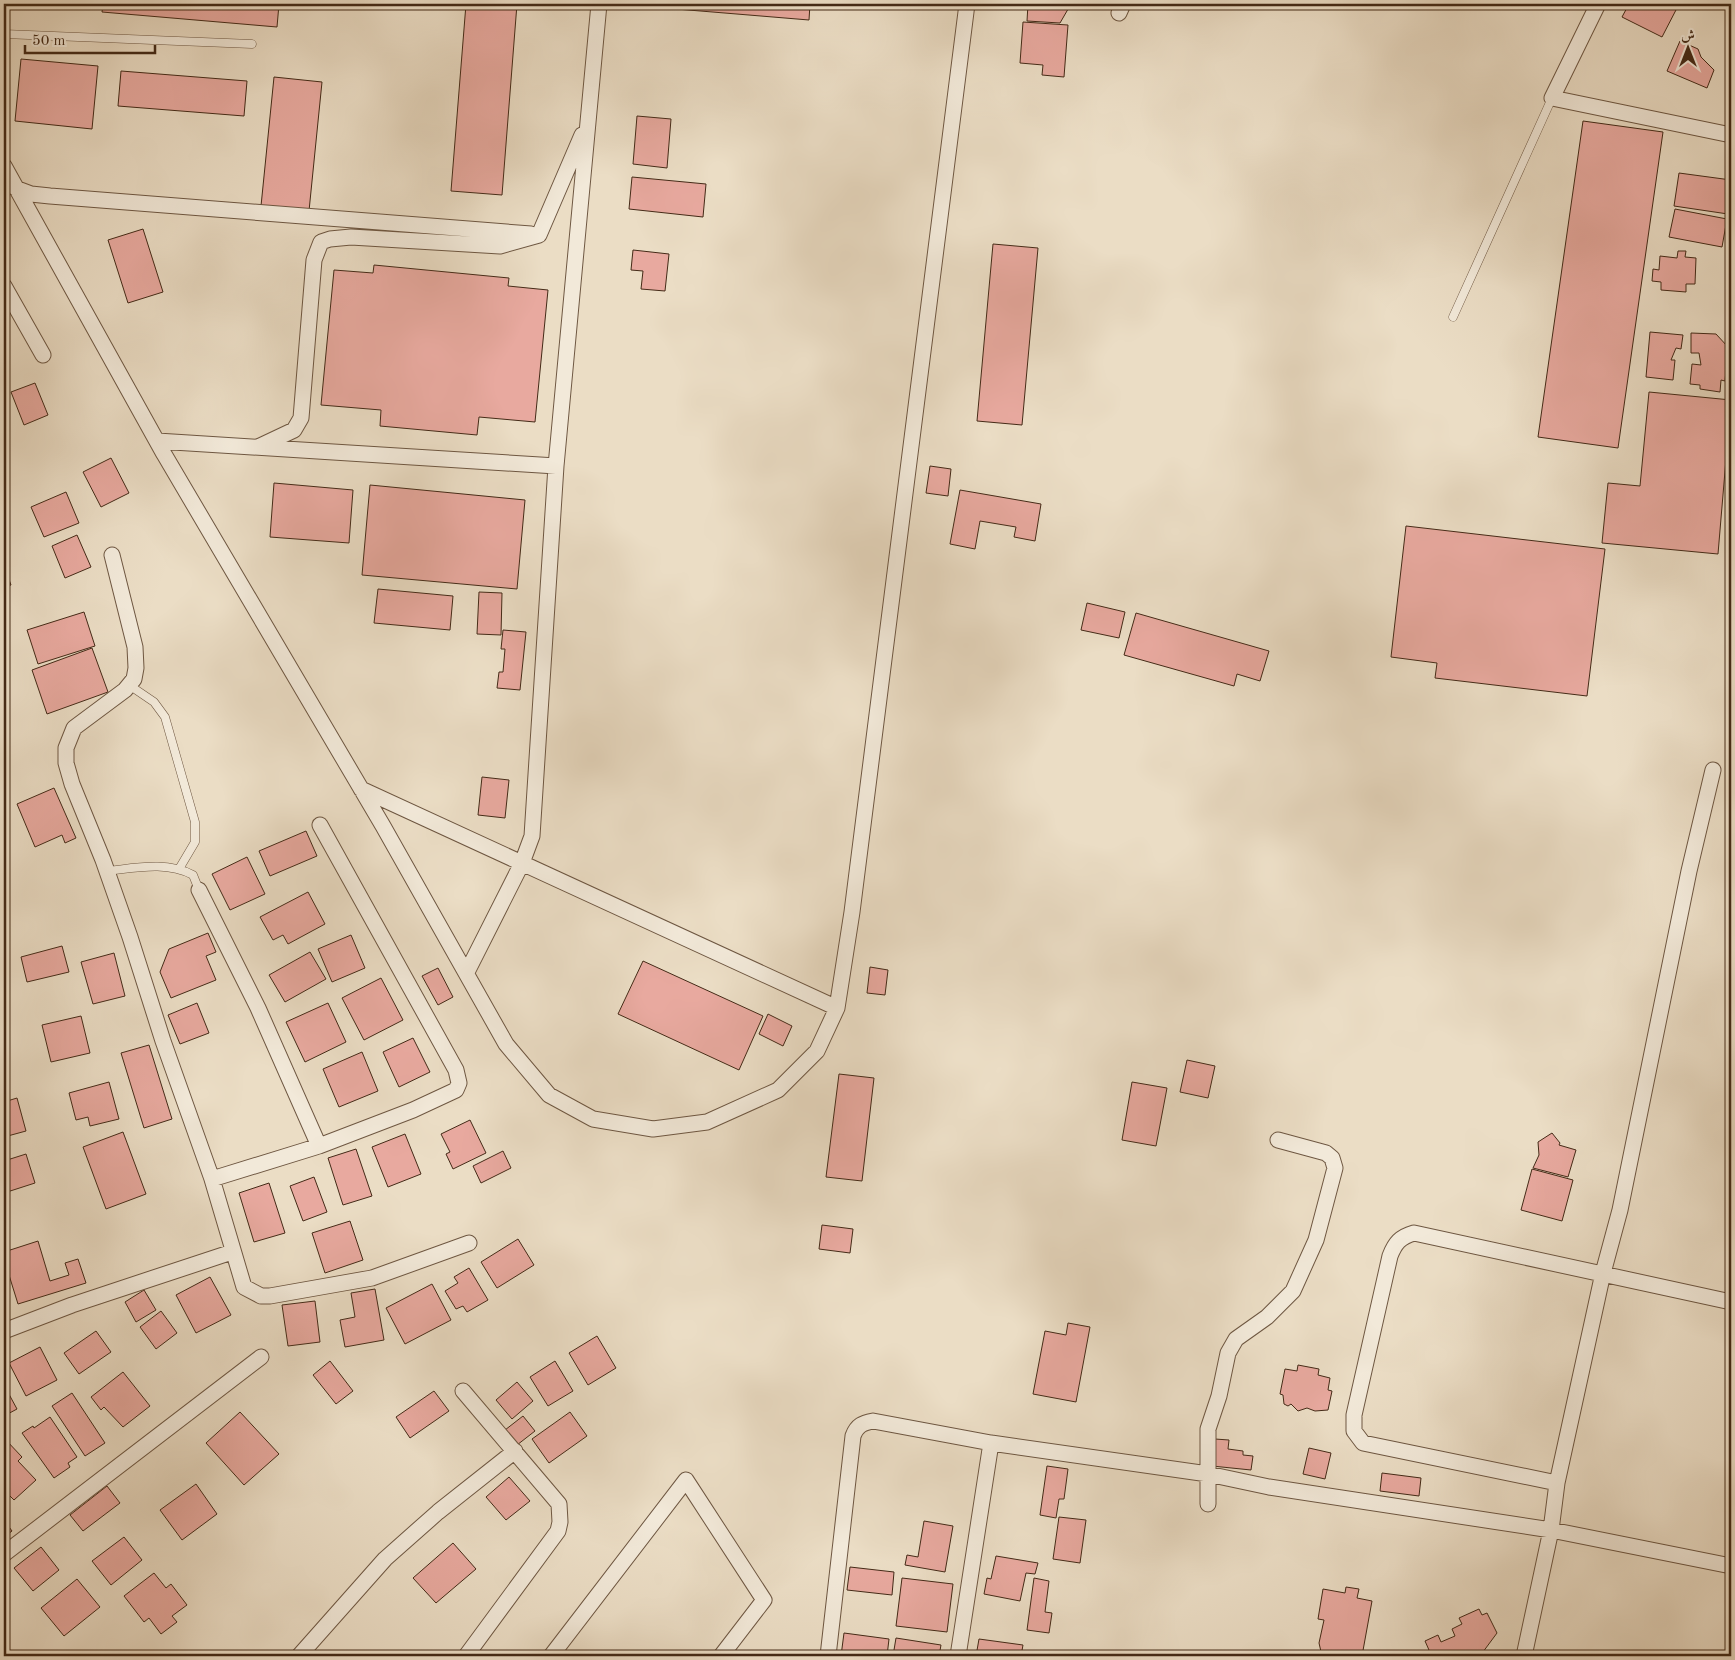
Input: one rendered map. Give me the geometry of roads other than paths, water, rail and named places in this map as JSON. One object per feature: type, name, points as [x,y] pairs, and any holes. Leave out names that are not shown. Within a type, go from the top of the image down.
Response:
[{"type":"street","points":[[467,972],[522,863],[532,836],[556,466],[599,4]]},
{"type":"street","points":[[4,166],[157,441],[467,972],[506,1044],[549,1095],[593,1119],[653,1129],[707,1122],[778,1090],[817,1051],[837,1008],[852,912],[967,4]]},
{"type":"street","points":[[1598,4],[1552,98],[1731,135]]},
{"type":"street","points":[[539,235],[588,120]]},
{"type":"street","points":[[15,188],[31,194],[50,196],[539,235]]},
{"type":"street","points":[[258,447],[294,430],[301,418],[314,260],[321,242],[351,237],[500,246],[539,235]]},
{"type":"street","points":[[4,286],[43,355]]},
{"type":"street","points":[[157,441],[556,466]]},
{"type":"street","points":[[112,555],[134,647],[136,668],[129,685],[74,728],[66,748],[66,764],[72,784],[107,871],[212,1179],[232,1252],[244,1287],[261,1296],[270,1296],[372,1278],[469,1243]]},
{"type":"street","points":[[1524,1656],[1551,1530],[1557,1483],[1603,1273],[1620,1210],[1689,872],[1713,770]]},
{"type":"street","points":[[361,789],[837,1008]]},
{"type":"street","points":[[212,1179],[319,1146],[449,1094],[456,1090],[459,1083],[456,1070],[320,825]]},
{"type":"street","points":[[199,890],[258,1008],[319,1146]]},
{"type":"street","points":[[1208,1504],[1208,1429],[1219,1396],[1228,1353],[1236,1339],[1267,1317],[1293,1291],[1316,1240],[1335,1168],[1332,1158],[1326,1153],[1278,1140]]},
{"type":"street","points":[[1557,1483],[1363,1443],[1354,1431],[1354,1415],[1390,1256],[1395,1244],[1404,1236],[1414,1233],[1731,1302]]},
{"type":"street","points":[[5,1327],[232,1252]]},
{"type":"street","points":[[4,1554],[261,1357]]},
{"type":"street","points":[[462,1391],[559,1504],[560,1522],[558,1531],[466,1656]]},
{"type":"street","points":[[828,1656],[853,1436],[856,1428],[863,1423],[873,1421],[992,1443],[1208,1474],[1269,1487],[1551,1530],[1731,1566]]},
{"type":"street","points":[[958,1656],[992,1443]]},
{"type":"street","points":[[299,1656],[386,1559],[438,1512],[515,1452]]},
{"type":"street","points":[[551,1656],[686,1480],[764,1600],[720,1656]]},
{"type":"lane","points":[[4,34],[252,44]]},
{"type":"lane","points":[[1453,316],[1552,98]]},
{"type":"lane","points":[[129,685],[154,702],[165,717],[182,782],[196,822],[195,842],[179,869]]},
{"type":"lane","points":[[107,871],[148,866],[179,869],[193,875],[199,890]]}]
